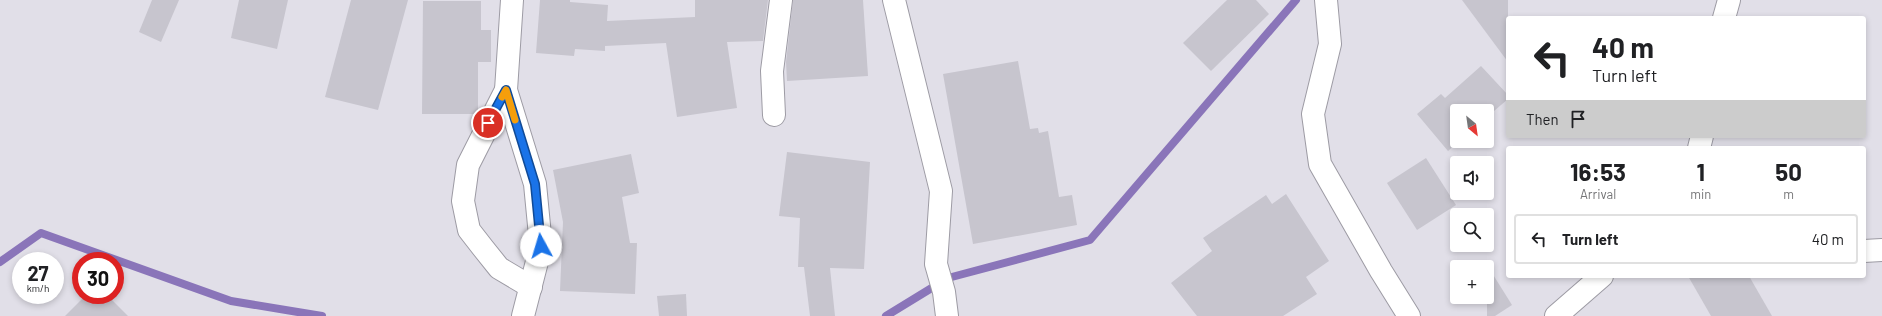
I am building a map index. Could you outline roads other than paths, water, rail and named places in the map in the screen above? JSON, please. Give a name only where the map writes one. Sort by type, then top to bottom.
[{"type":"street","points":[[512,0],[506,90],[535,184],[541,246],[523,316]]},
{"type":"street","points":[[774,115],[772,71],[781,0]]},
{"type":"street","points":[[894,0],[941,190],[936,264],[944,292],[947,316]]},
{"type":"street","points":[[1326,0],[1330,44],[1313,114],[1320,164],[1381,271],[1409,316]]},
{"type":"street","points":[[1725,16],[1729,0]]},
{"type":"street","points":[[506,90],[468,165],[463,201],[469,230],[483,248],[499,268],[531,288]]},
{"type":"street","points":[[1866,250],[1882,250]]},
{"type":"street","points":[[1556,316],[1600,278]]},
{"type":"waterway","points":[[886,316],[948,278],[1090,240],[1296,0]]},
{"type":"waterway","points":[[0,262],[41,233],[231,301],[322,316]]}]
